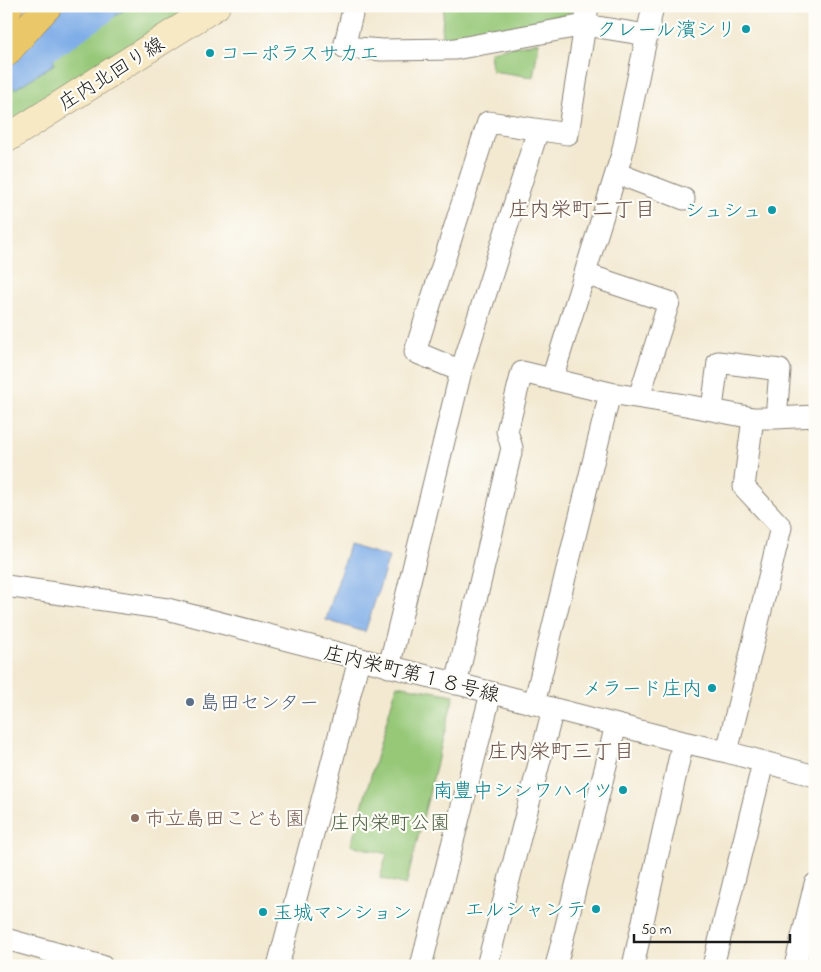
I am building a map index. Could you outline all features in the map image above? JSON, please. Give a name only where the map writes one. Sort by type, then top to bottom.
[{"type":"main road","points":[[6,12],[9,6]]},
{"type":"main road","points":[[6,53],[40,14]]},
{"type":"street","name":"庄内北回り線","points":[[6,139],[216,6]]},
{"type":"street","points":[[354,6],[344,47],[382,50],[455,49],[586,16],[647,35]]},
{"type":"street","points":[[552,379],[622,154],[653,6]]},
{"type":"street","points":[[461,371],[415,352],[488,122],[568,134],[586,16]]},
{"type":"street","points":[[389,667],[461,371],[538,130]]},
{"type":"street","points":[[616,173],[684,199]]},
{"type":"street","points":[[585,274],[669,302],[639,397]]},
{"type":"street","points":[[712,410],[718,362],[780,370],[776,418]]},
{"type":"street","points":[[456,684],[512,448],[507,431],[522,372],[610,393],[753,418],[815,416]]},
{"type":"street","points":[[487,966],[610,393]]},
{"type":"street","points":[[727,752],[781,528],[744,487],[753,418]]},
{"type":"street","name":"庄内栄町第１８号線","points":[[6,586],[167,609],[815,776]]},
{"type":"street","points":[[278,966],[359,660]]},
{"type":"street","points":[[421,966],[491,693]]},
{"type":"street","points":[[556,966],[616,725]]},
{"type":"street","points":[[633,966],[683,742]]},
{"type":"street","points":[[713,966],[763,763]]},
{"type":"street","points":[[795,966],[815,884]]},
{"type":"street","points":[[6,939],[102,966]]},
{"type":"green space","points":[[130,6],[201,6],[6,133],[6,90],[12,83],[15,88],[54,64],[53,59],[56,55]]},
{"type":"green space","points":[[444,6],[576,6],[573,11],[562,16],[441,41]]},
{"type":"green space","points":[[539,42],[533,77],[492,71],[490,51]]},
{"type":"green space","name":"庄内栄町公園","points":[[397,685],[454,695],[406,885],[380,878],[387,854],[351,845]]},
{"type":"water","points":[[77,6],[130,6],[56,55],[53,59],[54,64],[15,89],[12,83],[26,62],[50,33]]},
{"type":"water","points":[[349,545],[389,557],[365,632],[326,620]]},
{"type":"waterway","points":[[6,69],[99,6]]},
{"type":"place","name":"クレール濱シリ","points":[[746,29]]},
{"type":"place","name":"コーポラスサカエ","points":[[210,53]]},
{"type":"place","name":"シュシュ","points":[[772,210]]},
{"type":"place","name":"メラード庄内","points":[[712,688]]},
{"type":"place","name":"島田センター","points":[[190,702]]},
{"type":"place","name":"南豊中シンワハイツ","points":[[623,790]]},
{"type":"place","name":"市立島田こども園","points":[[135,818]]},
{"type":"place","name":"エルシャンテ","points":[[596,909]]},
{"type":"place","name":"玉城マンション","points":[[263,912]]},
{"type":"district","name":"庄内栄町二丁目","points":[[582,209]]},
{"type":"district","name":"庄内栄町三丁目","points":[[561,751]]}]
